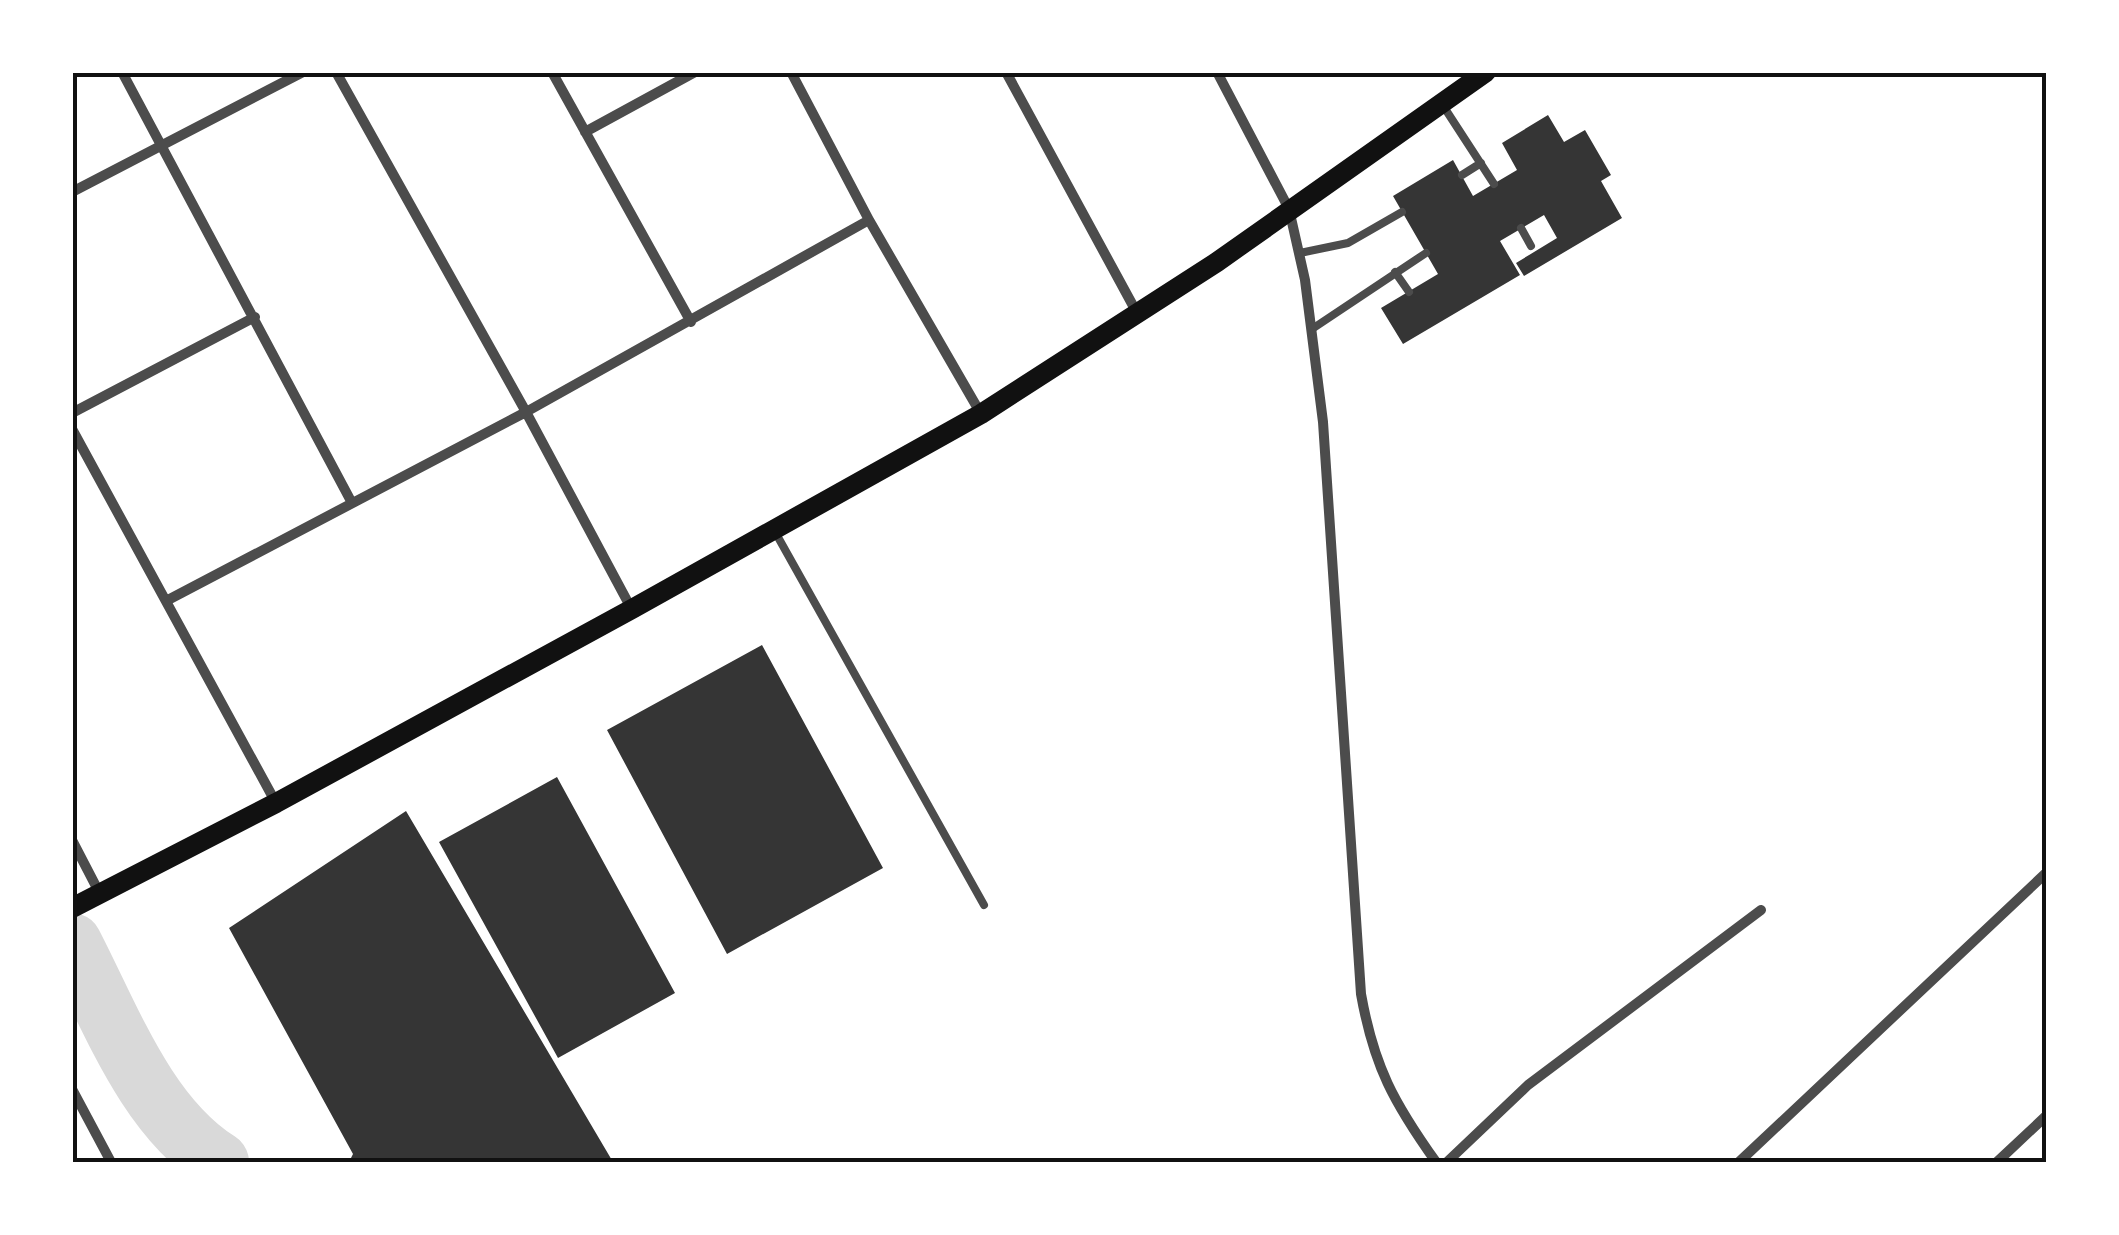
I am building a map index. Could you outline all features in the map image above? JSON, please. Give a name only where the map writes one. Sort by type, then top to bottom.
[{"type":"main road","points":[[87,901],[276,803],[982,414],[1138,315],[1486,72]]},
{"type":"street","points":[[122,72],[352,503]]},
{"type":"street","points":[[72,192],[302,72]]},
{"type":"street","points":[[336,72],[632,609]]},
{"type":"street","points":[[552,72],[691,322]]},
{"type":"street","points":[[585,132],[695,72]]},
{"type":"street","points":[[790,72],[982,414]]},
{"type":"street","points":[[1006,72],[1138,315]]},
{"type":"street","points":[[1217,72],[1290,209],[1300,254],[1323,422],[1361,994],[1380,1071],[1398,1107],[1436,1162]]},
{"type":"street","points":[[166,602],[526,412],[870,220]]},
{"type":"street","points":[[72,413],[255,317]]},
{"type":"street","points":[[72,430],[276,803]]},
{"type":"street","points":[[72,840],[87,901]]},
{"type":"street","points":[[1739,1162],[2046,873]]},
{"type":"street","points":[[1447,1162],[1528,1085],[1761,910]]},
{"type":"street","points":[[72,1088],[111,1162]]},
{"type":"street","points":[[1997,1162],[2046,1116]]},
{"type":"lane","points":[[1440,102],[1494,184]]},
{"type":"lane","points":[[1462,175],[1481,163]]},
{"type":"lane","points":[[1300,254],[1348,243],[1402,212]]},
{"type":"lane","points":[[1521,228],[1531,246]]},
{"type":"lane","points":[[1312,329],[1426,253]]},
{"type":"lane","points":[[1395,272],[1408,292]]},
{"type":"lane","points":[[774,530],[984,905]]},
{"type":"building","points":[[1548,115],[1564,142],[1585,130],[1611,175],[1601,181],[1622,218],[1524,276],[1516,263],[1557,238],[1544,215],[1500,241],[1520,275],[1403,344],[1381,308],[1438,274],[1393,196],[1453,160],[1473,196],[1517,170],[1502,143]]},
{"type":"building","points":[[762,645],[883,868],[727,954],[607,730]]},
{"type":"building","points":[[557,777],[675,993],[558,1058],[439,842]]},
{"type":"building","points":[[406,811],[613,1162],[349,1162],[353,1154],[229,928]]},
{"type":"waterway","points":[[72,943],[116,1033],[151,1092],[193,1142],[219,1162]]}]
